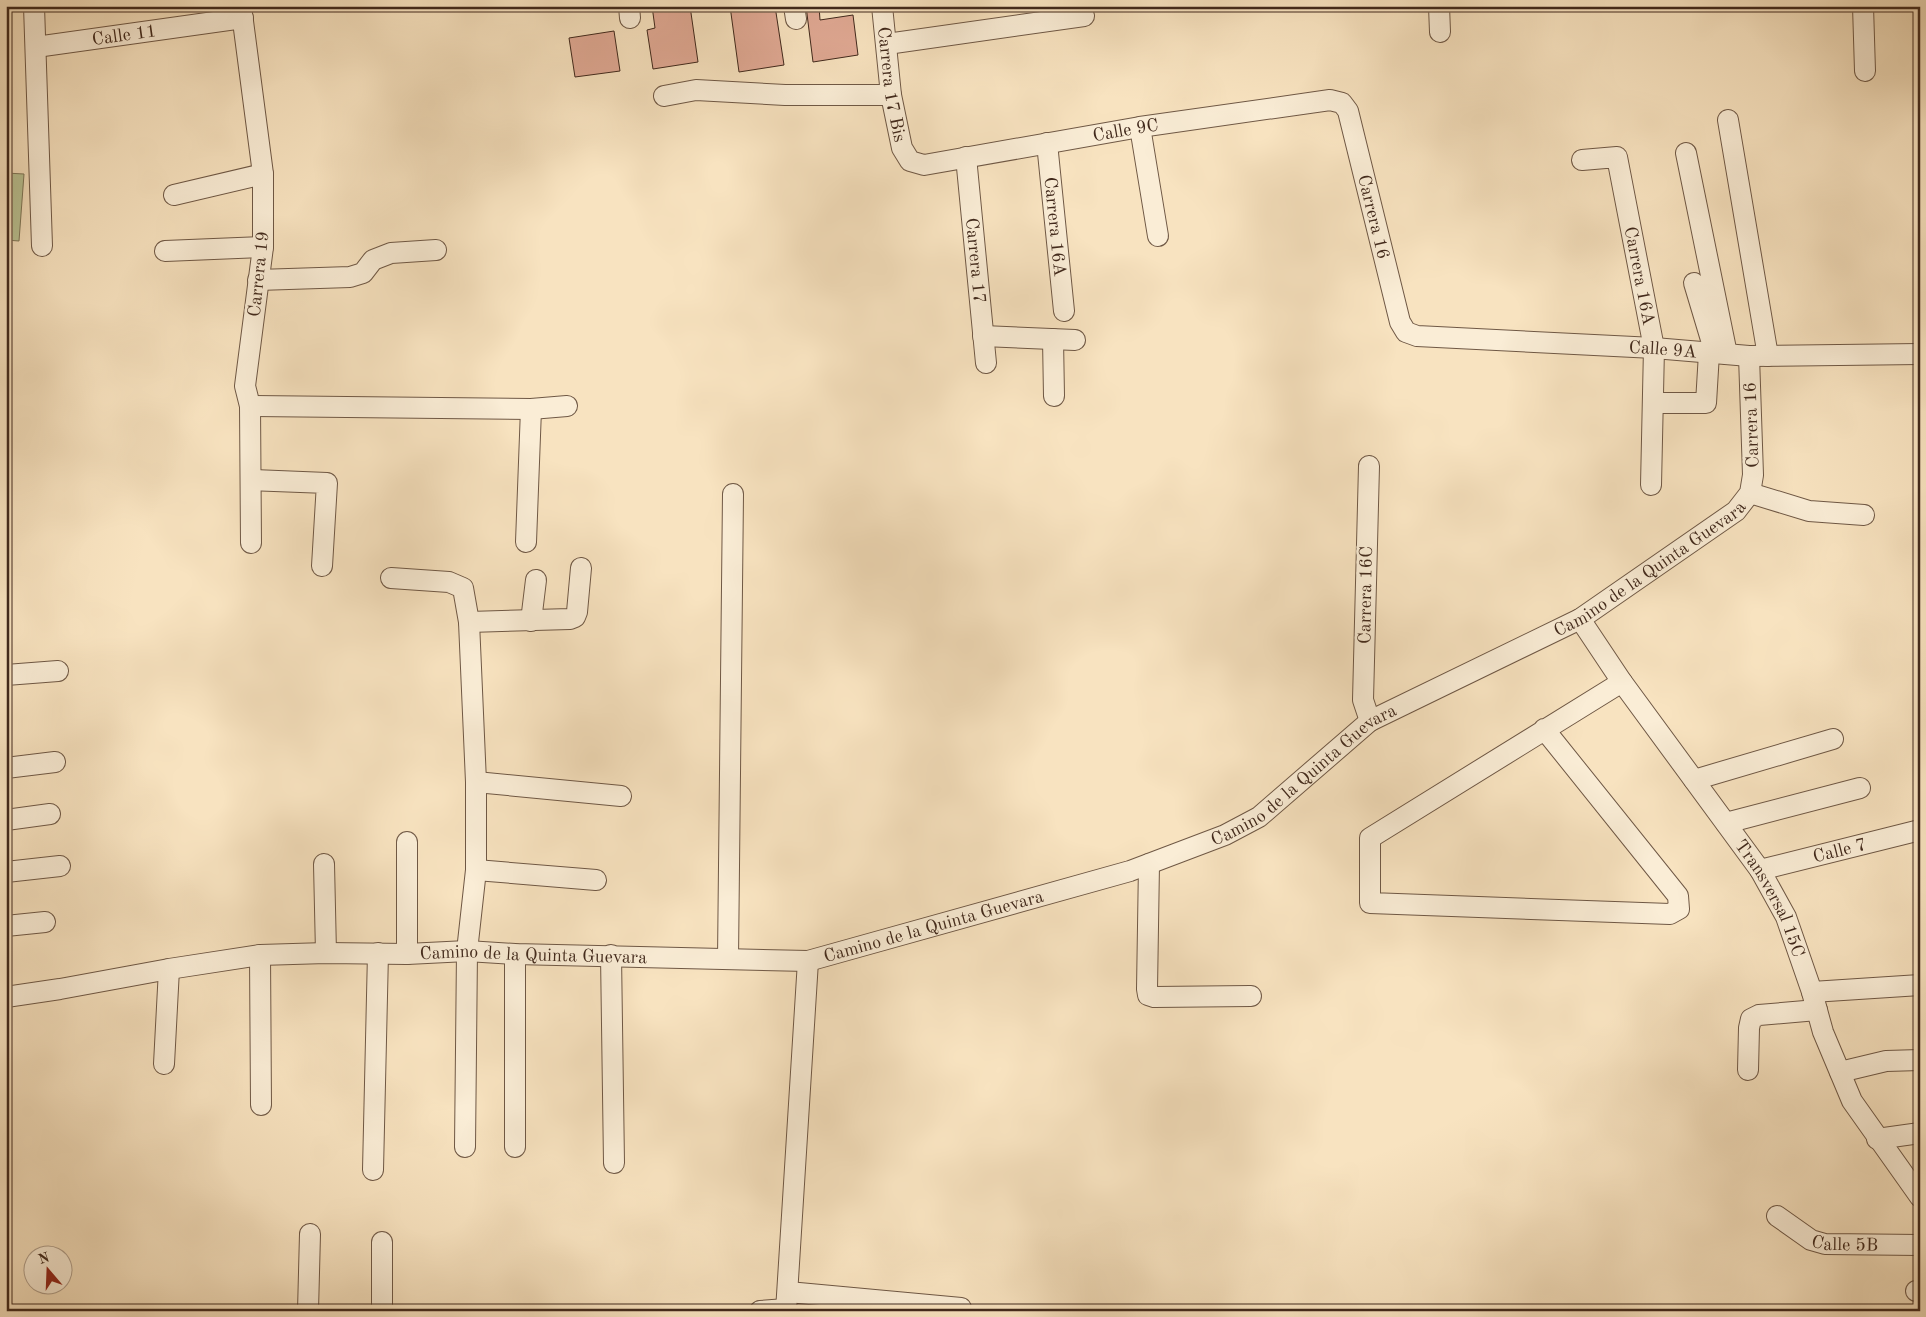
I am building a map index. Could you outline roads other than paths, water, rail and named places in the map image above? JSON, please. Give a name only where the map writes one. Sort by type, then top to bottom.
[{"type":"street","points":[[34,6],[42,246]]},
{"type":"street","name":"Carrera 17 Bis","points":[[882,6],[891,95],[902,148],[910,161]]},
{"type":"street","points":[[1439,6],[1440,32]]},
{"type":"street","points":[[1863,6],[1865,71]]},
{"type":"street","name":"Calle 11","points":[[36,47],[242,12]]},
{"type":"street","name":"Carrera 19","points":[[242,12],[263,174],[262,247],[245,386],[250,406],[251,542]]},
{"type":"street","points":[[887,44],[1084,16]]},
{"type":"street","points":[[664,96],[696,90],[784,95],[891,95]]},
{"type":"street","name":"Calle 9C","points":[[910,161],[924,164],[1140,127],[1330,100],[1342,103]]},
{"type":"street","name":"Carrera 16","points":[[1342,103],[1348,111],[1400,322],[1406,332]]},
{"type":"street","name":"Carrera 16","points":[[1728,120],[1759,356],[1754,476],[1750,493]]},
{"type":"street","points":[[1140,127],[1158,236]]},
{"type":"street","name":"Carrera 16A","points":[[1047,143],[1064,311]]},
{"type":"street","points":[[1653,403],[1706,403],[1717,353],[1686,153]]},
{"type":"street","name":"Carrera 17","points":[[966,157],[986,363]]},
{"type":"street","name":"Carrera 16A","points":[[1582,160],[1617,157],[1654,348],[1651,485]]},
{"type":"street","points":[[174,195],[263,174]]},
{"type":"street","points":[[165,251],[262,247]]},
{"type":"street","points":[[258,280],[350,277],[363,273],[372,260],[391,253],[436,250]]},
{"type":"street","points":[[1694,283],[1717,353]]},
{"type":"street","name":"Calle 9A","points":[[1406,332],[1417,336],[1654,348],[1759,356],[1920,354]]},
{"type":"street","points":[[983,336],[1075,340]]},
{"type":"street","points":[[1053,339],[1054,396]]},
{"type":"street","points":[[250,406],[531,408],[567,406]]},
{"type":"street","points":[[526,542],[531,408]]},
{"type":"street","name":"Carrera 16C","points":[[1369,466],[1363,700],[1370,722]]},
{"type":"street","points":[[251,480],[327,483],[322,566]]},
{"type":"street","points":[[1750,493],[1809,511],[1864,515]]},
{"type":"street","name":"Camino de la Quinta Guevara","points":[[6,997],[60,990],[169,969],[260,955],[326,953],[407,954],[467,951],[515,954],[808,961],[1130,871],[1225,835],[1259,817],[1370,722],[1580,619],[1736,511],[1750,493]]},
{"type":"street","points":[[728,959],[733,494]]},
{"type":"street","points":[[469,622],[531,621],[570,619],[575,617],[581,568]]},
{"type":"street","points":[[391,578],[448,582],[462,588],[469,622],[476,782],[476,870],[467,951],[465,1147]]},
{"type":"street","points":[[531,621],[536,580]]},
{"type":"street","name":"Transversal 15C","points":[[1580,619],[1616,686],[1694,780],[1760,870],[1786,917],[1823,1032],[1852,1100],[1877,1139],[1920,1198]]},
{"type":"street","points":[[6,675],[58,671]]},
{"type":"street","points":[[1544,729],[1678,896],[1679,909],[1670,914],[1370,903],[1370,838],[1544,729],[1616,686]]},
{"type":"street","points":[[1694,780],[1833,739]]},
{"type":"street","points":[[6,768],[55,762]]},
{"type":"street","points":[[476,782],[621,796]]},
{"type":"street","points":[[1726,823],[1860,788]]},
{"type":"street","points":[[6,820],[50,814]]},
{"type":"street","name":"Calle 7","points":[[1760,870],[1920,830]]},
{"type":"street","points":[[407,842],[407,954]]},
{"type":"street","points":[[324,864],[326,953]]},
{"type":"street","points":[[1149,864],[1148,995],[1154,997],[1250,996]]},
{"type":"street","points":[[6,872],[60,866]]},
{"type":"street","points":[[476,870],[596,880]]},
{"type":"street","points":[[6,926],[45,922]]},
{"type":"street","points":[[373,1170],[378,953]]},
{"type":"street","points":[[515,954],[515,1147]]},
{"type":"street","points":[[260,955],[261,1104]]},
{"type":"street","points":[[610,955],[614,1163]]},
{"type":"street","points":[[787,1304],[808,961]]},
{"type":"street","points":[[164,1064],[169,969]]},
{"type":"street","points":[[1748,1070],[1751,1019],[1814,1001],[1920,985]]},
{"type":"street","points":[[1840,1072],[1886,1061],[1920,1060]]},
{"type":"street","points":[[1877,1139],[1920,1133]]},
{"type":"street","name":"Calle 5B","points":[[1777,1216],[1811,1240],[1825,1244],[1920,1245]]},
{"type":"street","points":[[308,1311],[310,1234]]},
{"type":"street","points":[[382,1242],[382,1311]]},
{"type":"street","points":[[760,1311],[787,1304],[961,1308]]}]
